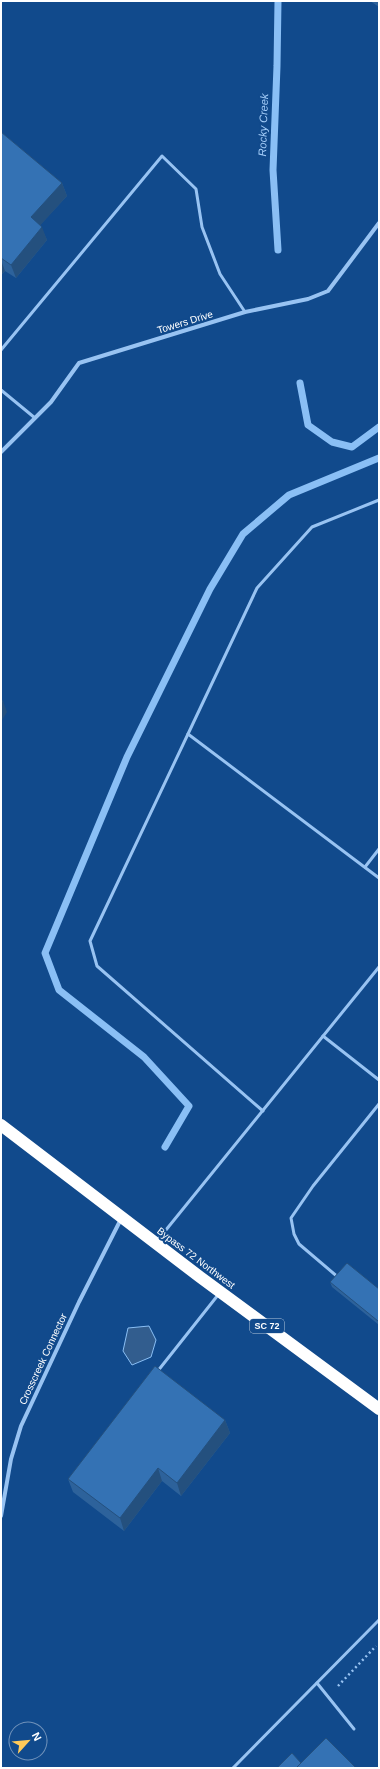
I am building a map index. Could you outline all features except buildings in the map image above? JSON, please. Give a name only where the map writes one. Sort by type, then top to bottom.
[{"type":"highway","name":"Bypass 72 Northwest","points":[[2,1128],[220,1292],[379,1409]]},
{"type":"street","name":"Towers Drive","points":[[1,452],[50,402],[79,363],[245,312],[308,299],[328,291],[379,223]]},
{"type":"street","name":"Crosscreek Connector","points":[[1,1516],[10,1459],[21,1426],[79,1302],[122,1217]]},
{"type":"lane","points":[[1,350],[162,156],[196,189],[202,227],[220,274],[245,312]]},
{"type":"lane","points":[[1,390],[35,418]]},
{"type":"lane","points":[[263,1110],[97,966],[90,941],[257,588],[312,528],[379,500]]},
{"type":"lane","points":[[188,734],[379,878]]},
{"type":"lane","points":[[365,867],[379,849]]},
{"type":"lane","points":[[156,1243],[379,966]]},
{"type":"lane","points":[[323,1036],[379,1080]]},
{"type":"lane","points":[[342,1279],[299,1244],[294,1234],[291,1218],[303,1199],[379,1104]]},
{"type":"lane","points":[[153,1378],[220,1292]]},
{"type":"lane","points":[[233,1768],[379,1620]]},
{"type":"lane","points":[[317,1683],[354,1729]]},
{"type":"path","points":[[328,1696],[379,1643]]},
{"type":"water","points":[[149,1326],[156,1340],[151,1357],[132,1365],[123,1351],[128,1328]]},
{"type":"waterway","name":"Rocky Creek","points":[[278,1],[273,170],[278,250]]},
{"type":"waterway","name":"Rocky Creek","points":[[300,383],[308,425],[332,442],[352,447],[379,427]]},
{"type":"waterway","points":[[165,1147],[189,1106],[144,1057],[59,990],[45,953],[127,757],[210,589],[243,534],[289,495],[379,458]]}]
